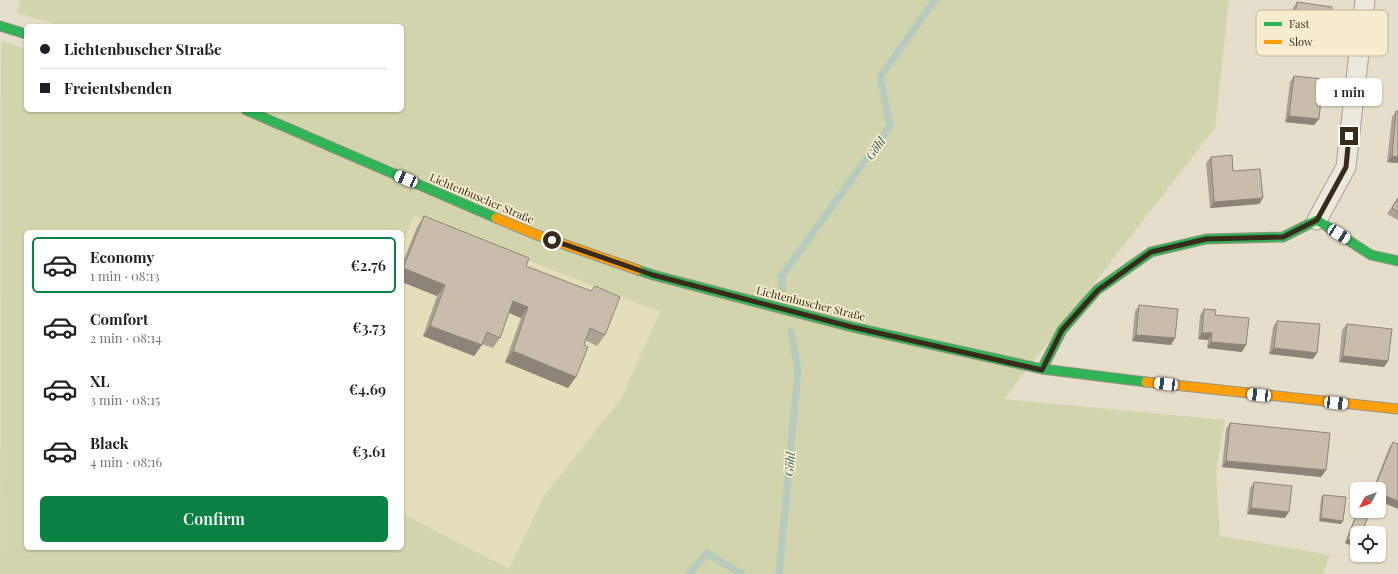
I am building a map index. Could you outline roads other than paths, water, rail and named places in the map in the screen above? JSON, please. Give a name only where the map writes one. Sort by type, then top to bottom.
[{"type":"street","points":[[1364,10],[1365,0]]},
{"type":"street","points":[[0,26],[24,33]]},
{"type":"street","points":[[1042,370],[1062,330],[1098,290],[1151,252],[1206,239],[1283,237],[1317,220],[1346,167],[1359,56]]},
{"type":"street","name":"Lichtenbuscher Straße","points":[[251,112],[537,235],[653,275],[852,327],[1042,370],[1213,390],[1398,409]]},
{"type":"street","points":[[1317,220],[1371,255],[1398,261]]},
{"type":"waterway","name":"Göhl","points":[[783,289],[781,277],[890,126],[880,77],[935,0]]},
{"type":"waterway","name":"Göhl","points":[[779,574],[798,369],[791,331]]},
{"type":"waterway","name":"Göhl","points":[[689,574],[707,553],[742,574]]}]
